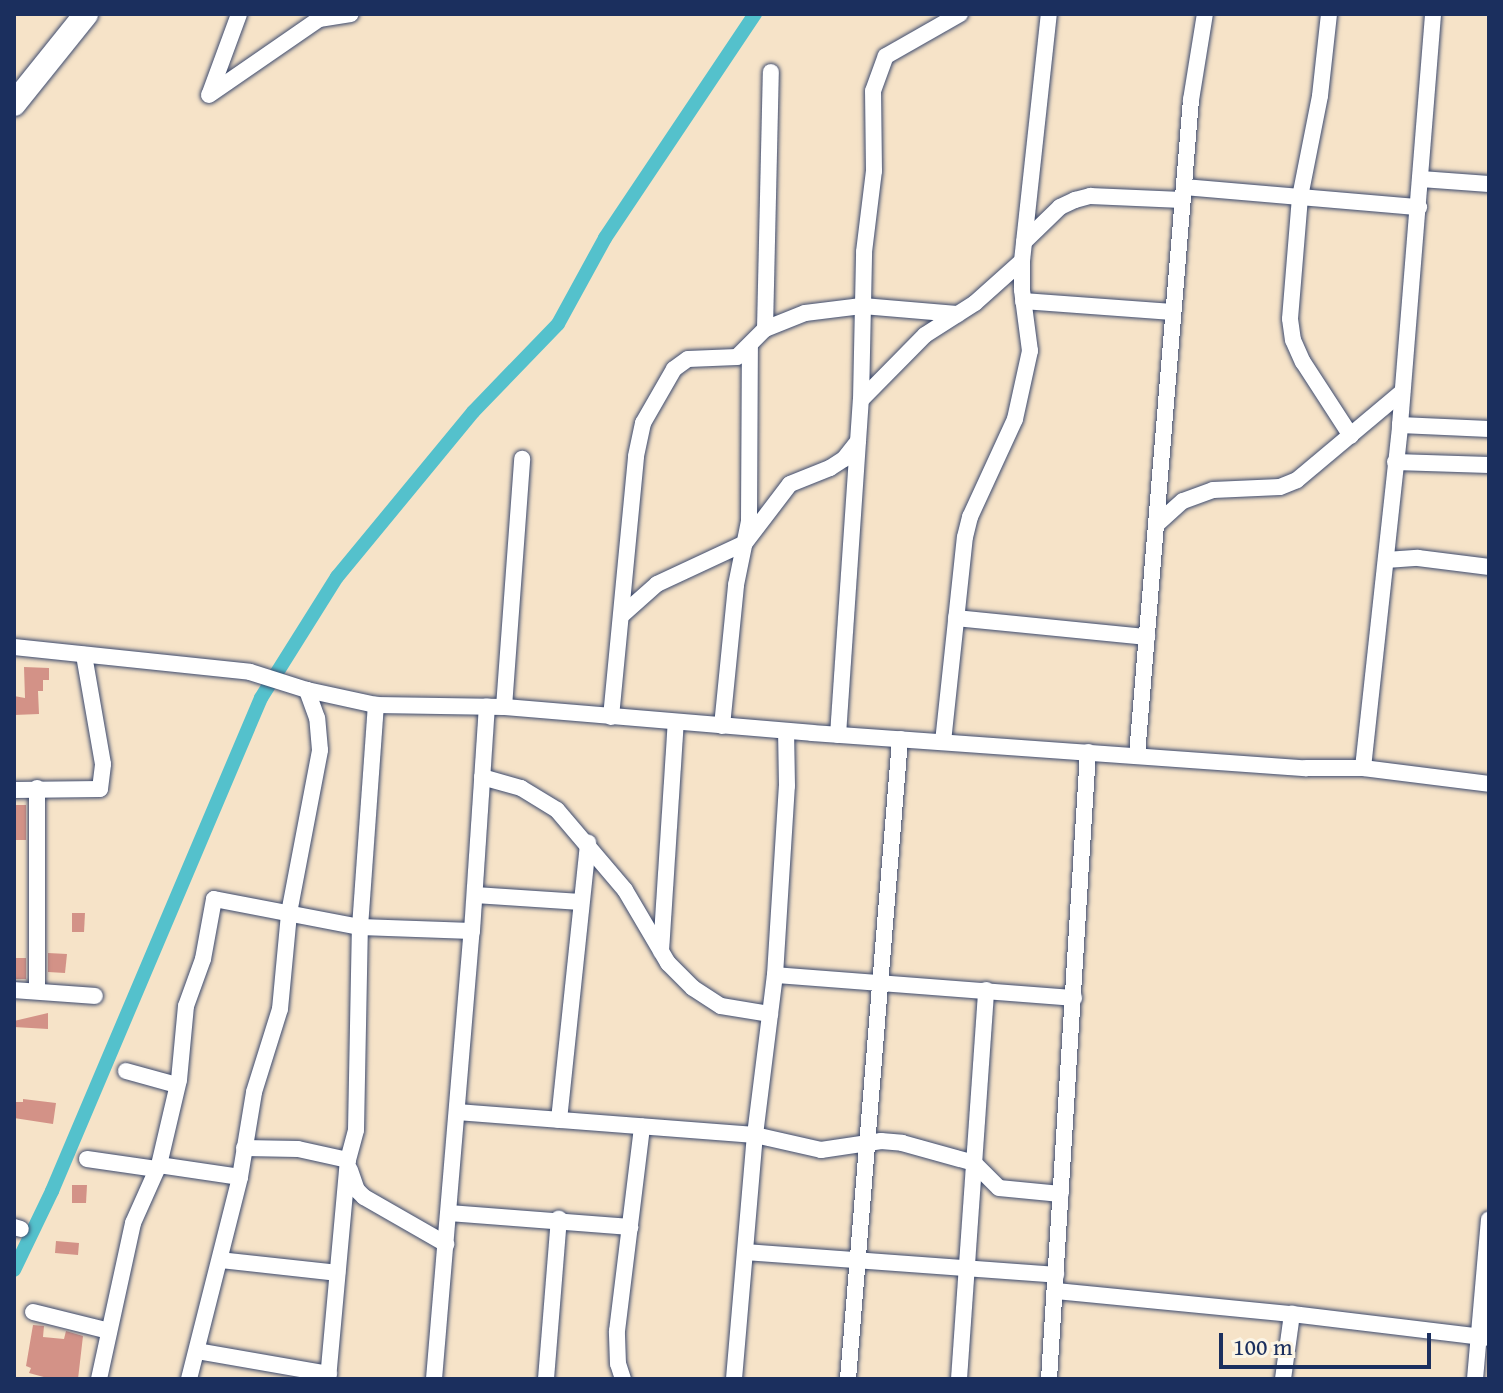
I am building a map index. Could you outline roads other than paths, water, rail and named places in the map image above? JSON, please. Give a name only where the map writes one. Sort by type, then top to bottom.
[{"type":"highway","points":[[14,104],[86,14]]},
{"type":"street","points":[[239,14],[209,95],[319,19],[351,14]]},
{"type":"street","points":[[838,735],[859,440],[864,252],[874,171],[873,91],[876,75],[886,56],[960,14]]},
{"type":"street","points":[[943,742],[970,517],[993,473],[1023,393],[1030,351],[1023,301],[1022,261],[1049,14]]},
{"type":"street","points":[[1137,755],[1191,100],[1205,14]]},
{"type":"street","points":[[1329,14],[1320,96],[1300,197],[1290,319],[1293,340],[1303,362],[1351,436]]},
{"type":"street","points":[[1363,768],[1400,425],[1433,14]]},
{"type":"street","points":[[765,329],[771,72]]},
{"type":"street","points":[[1421,179],[1489,184]]},
{"type":"street","points":[[1024,242],[1060,207],[1090,196],[1183,193],[1300,197],[1419,207]]},
{"type":"street","points":[[861,400],[925,335],[958,314],[1022,261]]},
{"type":"street","points":[[1023,301],[1173,312]]},
{"type":"street","points":[[611,717],[631,485],[643,423],[674,369],[688,359],[737,357],[765,329],[805,313],[862,306],[958,314]]},
{"type":"street","points":[[722,726],[736,585],[751,494],[750,347]]},
{"type":"street","points":[[1156,525],[1183,501],[1213,490],[1280,487],[1297,480],[1402,392]]},
{"type":"street","points":[[1400,425],[1489,429]]},
{"type":"street","points":[[621,616],[638,597],[657,584],[745,543],[790,484],[844,459],[859,440]]},
{"type":"street","points":[[504,707],[522,459]]},
{"type":"street","points":[[1395,462],[1489,465]]},
{"type":"street","points":[[1386,560],[1418,558],[1489,566]]},
{"type":"street","points":[[956,618],[1147,637]]},
{"type":"street","points":[[14,647],[250,672],[307,690],[376,705],[504,707],[838,735],[1306,768],[1363,768],[1489,784]]},
{"type":"street","points":[[14,790],[100,789],[103,764],[84,655]]},
{"type":"street","points":[[189,1379],[240,1177],[254,1092],[280,1009],[289,913],[320,750],[317,718],[307,690]]},
{"type":"street","points":[[197,1351],[328,1376],[348,1160],[356,1130],[360,927],[376,705]]},
{"type":"street","points":[[434,1379],[475,895],[487,707]]},
{"type":"street","points":[[661,951],[676,722]]},
{"type":"street","points":[[734,1379],[755,1135],[775,975],[787,786],[786,731]]},
{"type":"street","points":[[848,1379],[900,739]]},
{"type":"street","points":[[1049,1379],[1088,752]]},
{"type":"street","points":[[482,777],[521,788],[557,810],[625,890],[661,951],[693,988],[721,1006],[770,1014]]},
{"type":"street","points":[[37,788],[37,991]]},
{"type":"street","points":[[559,1120],[588,843]]},
{"type":"street","points":[[475,895],[581,902]]},
{"type":"street","points":[[99,1379],[133,1223],[158,1167],[177,1085],[186,1006],[203,959],[214,899],[360,927],[472,931]]},
{"type":"street","points":[[775,975],[1074,998]]},
{"type":"street","points":[[14,990],[95,996]]},
{"type":"street","points":[[959,1379],[986,990]]},
{"type":"street","points":[[126,1071],[177,1085]]},
{"type":"street","points":[[457,1112],[755,1135],[821,1150],[881,1141],[923,1146],[974,1163],[999,1188],[1061,1194]]},
{"type":"street","points":[[623,1379],[618,1364],[617,1331],[642,1127]]},
{"type":"street","points":[[244,1148],[298,1149],[348,1160]]},
{"type":"street","points":[[87,1159],[240,1177]]},
{"type":"street","points":[[348,1160],[353,1182],[364,1197],[446,1244]]},
{"type":"street","points":[[449,1213],[559,1219],[630,1227]]},
{"type":"street","points":[[546,1379],[559,1219]]},
{"type":"street","points":[[1475,1379],[1483,1338],[1489,1220]]},
{"type":"street","points":[[746,1252],[968,1268],[1056,1283],[1483,1338]]},
{"type":"street","points":[[220,1260],[337,1273]]},
{"type":"street","points":[[33,1312],[109,1331]]},
{"type":"street","points":[[1283,1379],[1292,1314]]},
{"type":"waterway","points":[[14,1270],[52,1191],[261,698],[337,577],[473,412],[558,324],[605,238],[755,14]]}]
